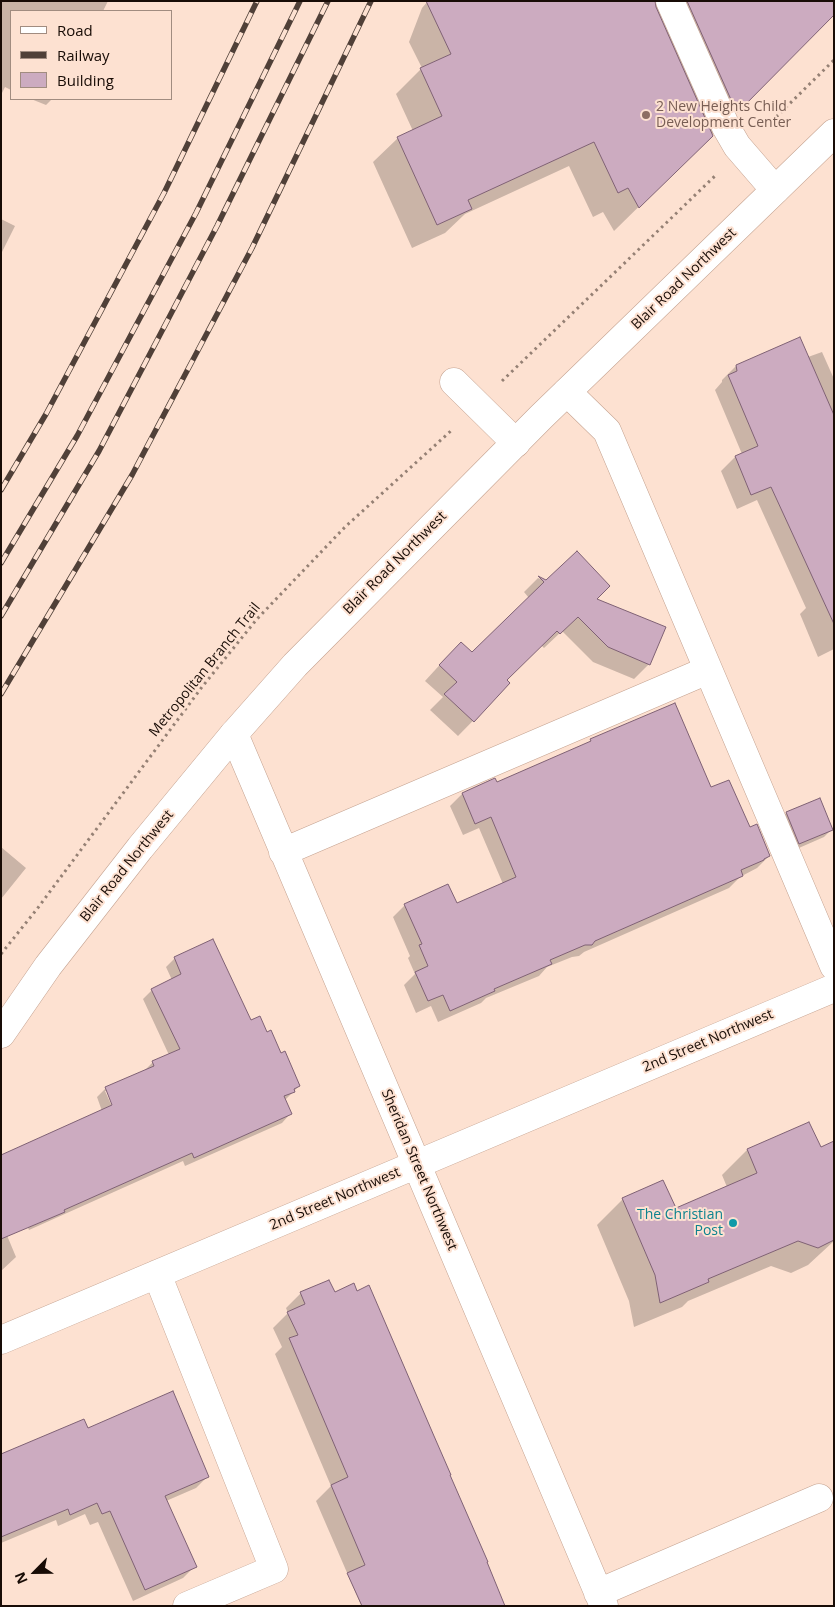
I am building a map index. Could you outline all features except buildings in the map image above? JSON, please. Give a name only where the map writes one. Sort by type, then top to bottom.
[{"type":"street","points":[[670,1],[726,127],[741,150],[775,190]]},
{"type":"street","name":"Blair Road Northwest","points":[[1,1034],[48,966],[140,848],[234,734],[295,665],[567,392],[834,133]]},
{"type":"street","points":[[454,382],[516,443]]},
{"type":"street","points":[[567,392],[607,431],[834,966]]},
{"type":"street","points":[[283,852],[708,670]]},
{"type":"street","name":"Sheridan Street Northwest","points":[[234,734],[601,1599]]},
{"type":"street","name":"2nd Street Northwest","points":[[1,1340],[834,988]]},
{"type":"street","points":[[157,1274],[274,1569],[187,1606]]},
{"type":"street","points":[[601,1599],[819,1498]]},
{"type":"path","name":"Metropolitan Branch Trail","points":[[1,954],[37,910],[202,687],[258,619],[345,527],[477,405],[834,60]]},
{"type":"railway","points":[[1,490],[46,414],[164,193],[257,1]]},
{"type":"railway","points":[[1,563],[77,436],[196,213],[300,1]]},
{"type":"railway","points":[[1,616],[99,451],[217,226],[328,1]]},
{"type":"railway","points":[[1,694],[132,475],[252,248],[371,1]]},
{"type":"place","name":"2 New Heights Child Development Center","points":[[646,115]]},
{"type":"place","name":"The Christian Post","points":[[733,1223]]}]
